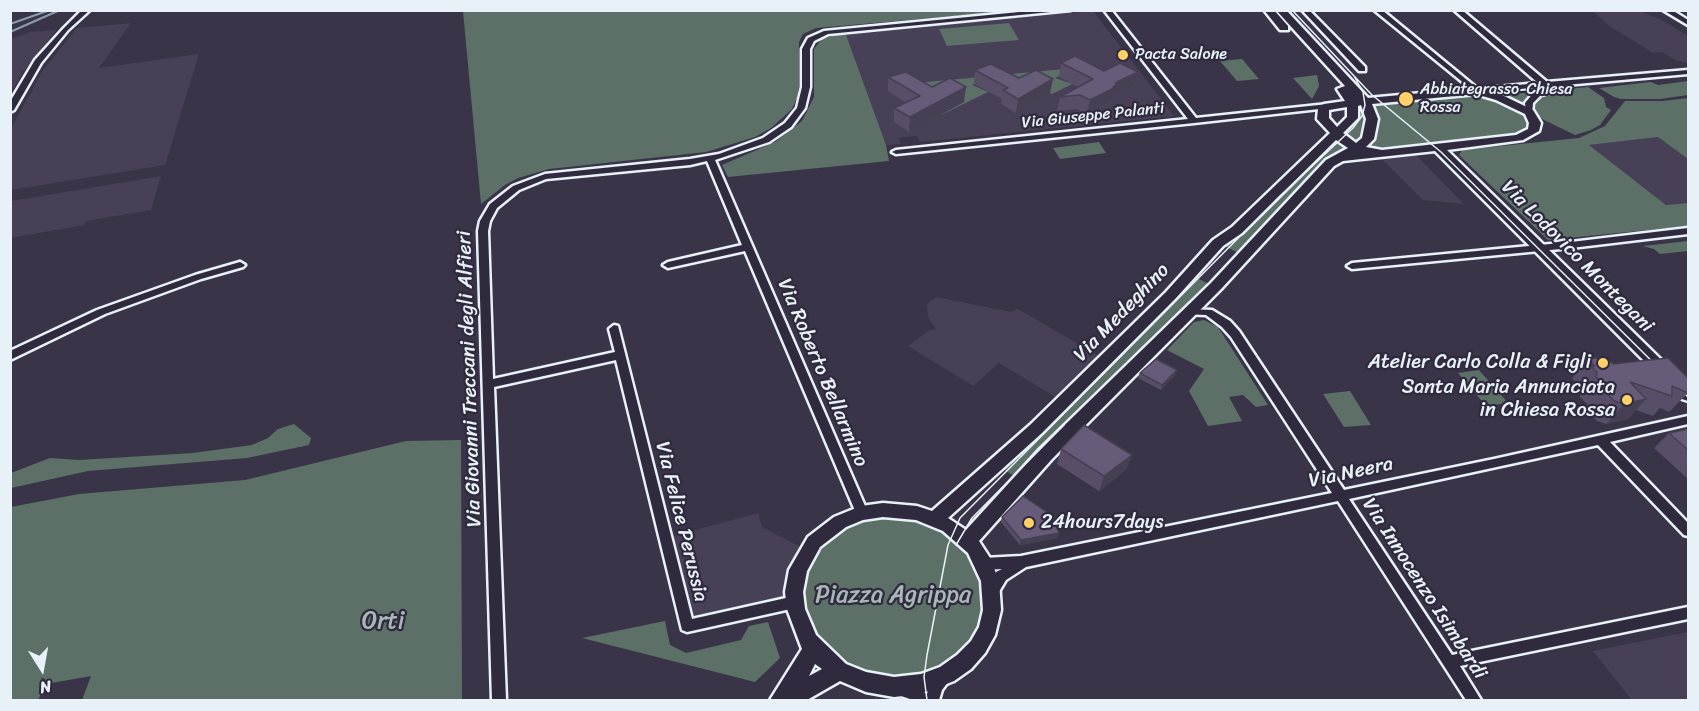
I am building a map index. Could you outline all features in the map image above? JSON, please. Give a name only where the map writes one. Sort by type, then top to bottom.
[{"type":"main road","points":[[1268,10],[1359,102]]},
{"type":"main road","points":[[968,541],[1046,454],[1216,286],[1330,163],[1368,139],[1372,119],[1281,10]]},
{"type":"main road","points":[[1337,159],[1520,138],[1530,135],[1535,126],[1529,112],[1500,98],[1476,91],[1328,106],[1322,112],[1323,119],[1335,133],[1357,148],[1378,153]]},
{"type":"main road","name":"Via Medeghino","points":[[936,519],[991,467],[1036,429],[1171,295],[1218,243],[1237,230],[1352,118],[1359,102]]},
{"type":"main road","name":"Via Lodovico Montegani","points":[[1437,147],[1689,395]]},
{"type":"main road","points":[[906,510],[936,519],[968,541],[984,564],[992,591],[990,620],[978,647],[964,662],[947,674],[921,684],[894,687],[866,682],[839,671],[813,647],[802,630],[795,602],[796,581],[808,551],[831,528],[862,513],[906,510]]},
{"type":"main road","points":[[780,700],[813,647]]},
{"type":"main road","points":[[790,700],[839,671]]},
{"type":"street","points":[[10,110],[38,62],[66,29],[87,10]]},
{"type":"street","name":"Via Giovanni Treccani degli Alfieri","points":[[499,700],[483,231],[487,216],[498,201],[520,186],[551,176],[710,159],[766,140],[793,120],[801,108],[805,95],[807,46],[821,34],[840,29],[1068,10]]},
{"type":"street","points":[[1107,10],[1194,121]]},
{"type":"street","points":[[1305,11],[1319,10]]},
{"type":"street","points":[[1377,10],[1476,91],[1548,87],[1689,72]]},
{"type":"street","points":[[1457,10],[1548,87]]},
{"type":"street","points":[[1666,10],[1689,23]]},
{"type":"street","points":[[1305,11],[1362,69]]},
{"type":"street","points":[[1529,112],[1529,103],[1538,93],[1548,87]]},
{"type":"street","name":"Via Giuseppe Palanti","points":[[896,152],[1328,106]]},
{"type":"street","points":[[1294,111],[1323,119]]},
{"type":"street","name":"Via Roberto Bellarmino","points":[[710,159],[862,513]]},
{"type":"street","points":[[1352,266],[1689,231]]},
{"type":"street","points":[[668,265],[748,248]]},
{"type":"street","points":[[10,356],[101,312],[198,277],[240,265]]},
{"type":"street","name":"Via Innocenzo Isimbardi","points":[[1188,312],[1208,312],[1226,324],[1235,334],[1474,700]]},
{"type":"street","name":"Via Felice Perussia","points":[[614,329],[687,626],[795,602]]},
{"type":"street","points":[[488,384],[620,355]]},
{"type":"street","name":"Via Neera","points":[[984,564],[1022,562],[1689,420]]},
{"type":"street","points":[[1601,440],[1689,531]]},
{"type":"street","name":"Via Neera","points":[[992,591],[1001,576],[1022,562]]},
{"type":"street","points":[[1449,662],[1689,613]]},
{"type":"street","points":[[932,700],[936,686],[947,674]]},
{"type":"street","points":[[894,687],[917,695],[924,700]]},
{"type":"shaded area","points":[[1093,11],[1174,116],[920,142],[917,136],[899,138],[901,144],[886,145],[845,32]]},
{"type":"shaded area","points":[[1593,11],[1639,11],[1662,20],[1688,36],[1688,63],[1675,60],[1662,52],[1653,53],[1608,25]]},
{"type":"shaded area","points":[[131,23],[99,68],[199,54],[165,165],[11,190],[11,129],[43,70],[77,28]]},
{"type":"shaded area","points":[[56,30],[22,73],[11,93],[11,39],[30,32]]},
{"type":"shaded area","points":[[1658,137],[1688,159],[1688,203],[1666,205],[1588,145]]},
{"type":"shaded area","points":[[1412,151],[1464,204],[1423,200],[1378,155]]},
{"type":"shaded area","points":[[161,176],[151,210],[86,221],[84,225],[11,238],[11,201]]},
{"type":"shaded area","points":[[936,297],[1011,312],[1018,309],[1106,360],[1064,402],[999,363],[973,386],[908,346],[928,331],[936,329],[928,317],[927,304]]},
{"type":"shaded area","points":[[758,513],[762,527],[808,551],[795,602],[687,626],[666,538]]},
{"type":"shaded area","points":[[1688,632],[1688,700],[1632,700],[1593,651]]},
{"type":"green space","points":[[463,10],[1013,11],[816,28],[803,34],[799,42],[799,87],[792,109],[771,128],[755,137],[706,152],[549,169],[518,178],[481,204]]},
{"type":"green space","points":[[1009,23],[1019,40],[947,46],[939,29]]},
{"type":"green space","points":[[845,32],[886,145],[889,161],[728,177],[722,165],[775,142],[802,121],[814,97],[814,49],[822,39]]},
{"type":"green space","points":[[1242,59],[1259,79],[1237,81],[1220,61]]},
{"type":"green space","points":[[1065,69],[1066,72],[1055,78],[1072,84],[1052,94],[1034,84],[989,76]]},
{"type":"green space","points":[[1317,75],[1319,86],[1312,99],[1293,78]]},
{"type":"green space","points":[[980,77],[982,80],[972,85],[988,92],[941,115],[905,84]]},
{"type":"green space","points":[[1688,81],[1688,95],[1660,99],[1621,99],[1599,88],[1651,82],[1658,85]]},
{"type":"green space","points":[[1588,87],[1604,98],[1606,107],[1611,110],[1600,125],[1591,130],[1575,135],[1537,115],[1534,108],[1541,95],[1549,91]]},
{"type":"green space","points":[[1539,90],[1526,98],[1525,106],[1491,93]]},
{"type":"green space","points":[[1468,94],[1489,97],[1520,110],[1529,120],[1529,128],[1522,135],[1387,150],[1365,149],[1377,132],[1372,103]]},
{"type":"green space","points":[[1688,98],[1688,159],[1658,137],[1589,145],[1666,205],[1688,203],[1688,226],[1548,240],[1459,155],[1462,150],[1579,138],[1605,126],[1625,101],[1663,101]]},
{"type":"green space","points":[[1362,105],[1368,119],[1363,137],[1355,143],[1341,133],[1356,119],[1358,106]]},
{"type":"green space","points":[[1333,141],[1347,150],[1241,254],[1224,246]]},
{"type":"green space","points":[[1099,142],[1106,153],[1060,159],[1053,148]]},
{"type":"green space","points":[[1688,241],[1688,251],[1660,254],[1654,249],[1643,246]]},
{"type":"green space","points":[[1193,276],[1211,285],[1185,307],[1039,455],[1020,480],[1000,467]]},
{"type":"green space","points":[[1204,320],[1218,327],[1268,405],[1256,407],[1243,395],[1229,397],[1242,421],[1208,426],[1189,391],[1204,369],[1167,350],[1194,322]]},
{"type":"green space","points":[[1479,370],[1508,403],[1486,406],[1458,373]]},
{"type":"green space","points":[[1350,391],[1371,425],[1344,427],[1323,394]]},
{"type":"green space","points":[[294,424],[311,438],[309,445],[247,458],[88,471],[11,488],[11,473],[50,458],[79,460],[193,453],[252,445],[268,438],[278,429]]},
{"type":"green space","name":"Orti","points":[[461,440],[462,700],[82,700],[91,676],[46,684],[38,700],[11,700],[11,507],[79,494],[245,480],[406,441]]},
{"type":"green space","name":"Piazza Agrippa","points":[[899,515],[926,521],[950,534],[966,549],[978,568],[984,589],[984,611],[977,632],[963,651],[944,666],[920,675],[889,678],[859,671],[833,656],[814,635],[803,610],[802,584],[810,560],[825,539],[847,524],[872,516]]},
{"type":"green space","points":[[665,621],[670,645],[686,653],[741,640],[749,626],[768,622],[780,658],[755,682],[582,638]]},
{"type":"building","points":[[1075,56],[1104,71],[1120,63],[1138,72],[1115,83],[1118,84],[1114,88],[1090,100],[1080,95],[1060,97],[1093,79],[1061,63]]},
{"type":"building","points":[[991,64],[1019,78],[1036,70],[1053,79],[1018,99],[1003,90],[1008,88],[975,70]]},
{"type":"building","points":[[906,72],[932,87],[950,78],[966,87],[910,117],[894,108],[920,96],[888,77]]},
{"type":"building","points":[[1605,357],[1613,364],[1668,358],[1689,379],[1688,393],[1672,386],[1672,396],[1630,382],[1646,399],[1624,404],[1614,401],[1606,392],[1604,384],[1596,377],[1597,372],[1591,366],[1595,366],[1588,359]]},
{"type":"building","points":[[1156,359],[1177,370],[1162,385],[1140,373]]},
{"type":"building","points":[[1084,425],[1132,455],[1104,476],[1061,449]]},
{"type":"building","points":[[1689,429],[1689,451],[1669,433]]},
{"type":"building","name":"24hours7days","points":[[1023,496],[1059,520],[1055,523],[1059,533],[1021,540],[1002,517]]},
{"type":"waterway","points":[[10,24],[50,10]]},
{"type":"waterway","points":[[10,32],[60,10]]},
{"type":"tram line","points":[[1292,10],[1371,94],[1441,152],[1688,397]]},
{"type":"tram line","points":[[927,700],[924,677],[927,655],[948,545],[960,518],[1281,195],[1353,128],[1362,116],[1365,105],[1363,92],[1354,76]]},
{"type":"tram line","points":[[956,545],[972,518],[1064,425]]},
{"type":"place","name":"Pacta Salone","points":[[1123,55]]},
{"type":"place","name":"Abbiategrasso-Chiesa Rossa","points":[[1406,99]]},
{"type":"place","name":"Atelier Carlo Colla & Figli","points":[[1603,363]]},
{"type":"place","name":"Santa Maria Annunciata in Chiesa Rossa","points":[[1627,400]]},
{"type":"place","name":"24hours7days","points":[[1029,523]]}]
